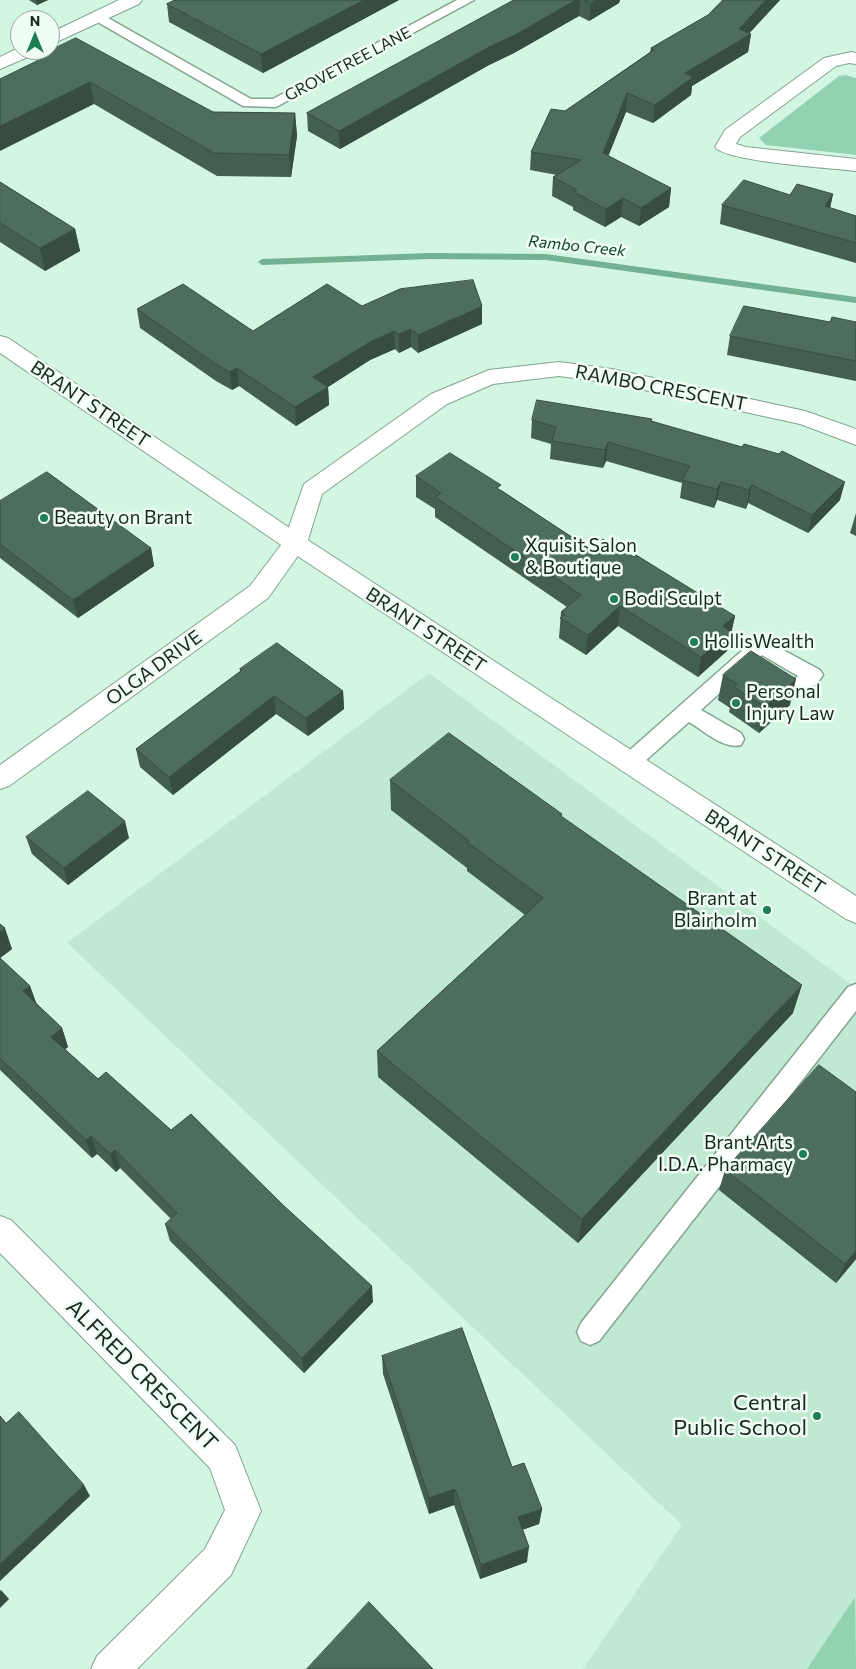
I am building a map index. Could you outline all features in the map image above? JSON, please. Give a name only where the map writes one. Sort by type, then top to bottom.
[{"type":"street","points":[[60,35],[133,0]]},
{"type":"street","points":[[856,59],[852,57],[830,62],[732,134],[725,147],[744,153],[856,166]]},
{"type":"street","name":"BRANT STREET","points":[[0,343],[295,543],[856,911]]},
{"type":"street","name":"RAMBO CRESCENT","points":[[295,543],[312,490],[439,399],[489,377],[559,368],[612,376],[804,418],[856,437]]},
{"type":"street","name":"OLGA DRIVE","points":[[0,779],[259,592],[295,543]]},
{"type":"street","name":"ALFRED CRESCENT","points":[[0,1231],[223,1457],[243,1511],[218,1562],[110,1669]]},
{"type":"lane","name":"GROVETREE LANE","points":[[96,17],[248,103],[276,103],[467,0]]},
{"type":"lane","points":[[629,763],[741,663]]},
{"type":"lane","points":[[687,711],[734,739]]},
{"type":"lane","points":[[590,1332],[856,994]]},
{"type":"shaded area","points":[[846,75],[856,78],[856,155],[766,145],[759,138],[839,76]]},
{"type":"shaded area","points":[[429,673],[856,988],[856,1669],[583,1669],[682,1525],[67,943]]},
{"type":"shaded area","points":[[855,1597],[856,1669],[807,1669]]},
{"type":"building","points":[[175,0],[364,0],[261,54],[167,4]]},
{"type":"building","points":[[514,0],[576,0],[339,131],[307,113]]},
{"type":"building","points":[[584,0],[596,0],[591,3]]},
{"type":"building","points":[[723,0],[766,0],[739,29],[751,34],[685,73],[693,77],[655,105],[627,93],[603,153],[671,188],[641,208],[623,198],[606,209],[574,192],[577,190],[553,177],[581,160],[531,152],[551,109],[565,111],[654,50],[651,48],[708,15]]},
{"type":"building","points":[[76,38],[213,112],[295,113],[289,155],[214,153],[90,82],[0,126],[0,79],[39,60],[60,60],[60,46]]},
{"type":"building","points":[[744,180],[790,195],[797,184],[833,194],[825,206],[856,216],[856,243],[722,205]]},
{"type":"building","points":[[0,182],[75,229],[40,248],[0,223]]},
{"type":"building","points":[[473,280],[482,306],[418,335],[411,329],[399,334],[394,331],[370,342],[313,377],[328,387],[295,407],[237,368],[230,372],[214,363],[137,309],[183,284],[253,331],[327,284],[362,306],[400,289]]},
{"type":"building","points":[[744,306],[830,322],[832,317],[856,322],[856,361],[730,336]]},
{"type":"building","points":[[537,400],[652,419],[651,421],[742,447],[744,444],[779,454],[782,451],[845,482],[812,515],[752,485],[749,490],[721,482],[717,489],[682,480],[690,466],[608,442],[605,450],[552,441],[556,427],[532,420]]},
{"type":"building","points":[[450,453],[501,485],[497,488],[590,549],[603,539],[634,557],[636,555],[735,616],[723,626],[731,632],[701,657],[620,606],[588,635],[560,618],[565,614],[561,612],[581,595],[435,497],[441,493],[416,476]]},
{"type":"building","points":[[47,472],[151,548],[73,600],[0,544],[0,501]]},
{"type":"building","points":[[277,643],[343,691],[306,718],[274,696],[169,777],[136,749],[242,670],[240,669]]},
{"type":"building","points":[[751,651],[796,679],[765,707],[734,687],[737,684],[723,675]]},
{"type":"building","points":[[449,733],[562,814],[561,816],[802,985],[582,1219],[377,1051],[543,898],[467,842],[469,841],[390,780]]},
{"type":"building","points":[[88,791],[125,821],[64,868],[26,837]]},
{"type":"building","points":[[0,924],[5,928],[0,932]]},
{"type":"building","points":[[0,958],[30,986],[23,991],[62,1028],[51,1037],[98,1079],[106,1072],[171,1130],[191,1114],[283,1205],[372,1286],[302,1358],[165,1224],[177,1213],[115,1150],[110,1154],[91,1136],[86,1140],[0,1058]]},
{"type":"building","name":"Brant Arts I.D.A. Pharmacy","points":[[819,1065],[856,1092],[856,1251],[845,1264],[725,1170]]},
{"type":"building","points":[[462,1328],[512,1467],[524,1463],[542,1509],[518,1517],[529,1547],[481,1565],[455,1489],[429,1498],[382,1356]]},
{"type":"building","points":[[19,1412],[84,1485],[0,1564],[0,1416],[6,1423]]},
{"type":"building","points":[[369,1602],[433,1669],[307,1669]]},
{"type":"waterway","name":"Rambo Creek","points":[[262,262],[430,256],[546,257],[856,300]]},
{"type":"place","name":"Beauty on Brant","points":[[44,518]]},
{"type":"place","name":"Xquisit Salon & Boutique","points":[[515,557]]},
{"type":"place","name":"Bodi Sculpt","points":[[614,599]]},
{"type":"place","name":"HollisWealth","points":[[694,642]]},
{"type":"place","name":"Personal Injury Law","points":[[736,703]]},
{"type":"place","name":"Brant at Blairholm","points":[[767,910]]},
{"type":"place","name":"Brant Arts I.D.A. Pharmacy","points":[[803,1154]]},
{"type":"place","name":"Central Public School","points":[[817,1416]]}]
